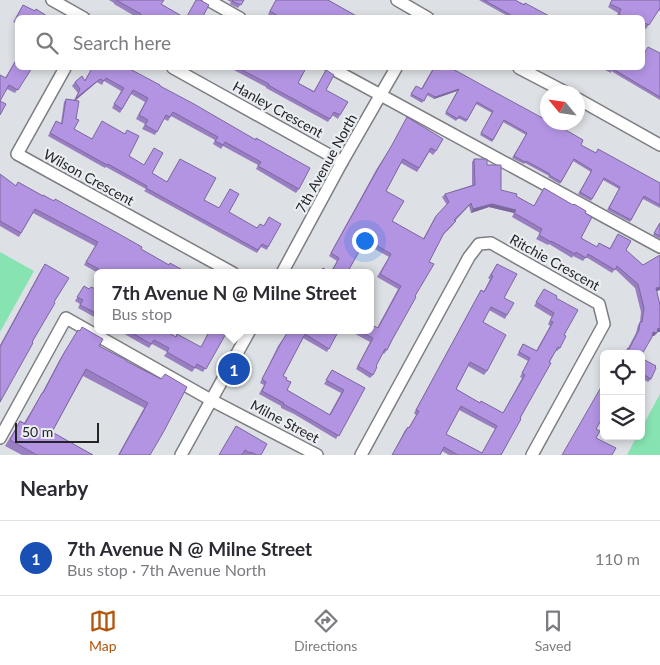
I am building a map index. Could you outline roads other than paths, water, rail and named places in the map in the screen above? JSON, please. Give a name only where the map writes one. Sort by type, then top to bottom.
[{"type":"street","points":[[52,0],[79,15]]},
{"type":"street","points":[[208,0],[235,15]]},
{"type":"street","points":[[397,0],[423,15]]},
{"type":"street","name":"Wilson Crescent","points":[[63,70],[17,154],[226,269]]},
{"type":"street","name":"Hanley Crescent","points":[[177,70],[342,162]]},
{"type":"street","points":[[335,70],[660,246]]},
{"type":"street","name":"7th Avenue North","points":[[284,269],[395,70]]},
{"type":"street","points":[[523,70],[552,85]]},
{"type":"street","points":[[585,104],[660,145]]},
{"type":"street","name":"Ritchie Crescent","points":[[361,455],[469,257],[478,244],[490,243],[599,304],[604,324],[532,455]]},
{"type":"street","name":"Milne Street","points":[[0,438],[66,318],[94,334]]},
{"type":"street","name":"Milne Street","points":[[94,334],[211,400],[317,455]]},
{"type":"street","points":[[181,455],[248,334]]},
{"type":"place","name":"7th Avenue N @ Milne Street","points":[[234,369]]}]
